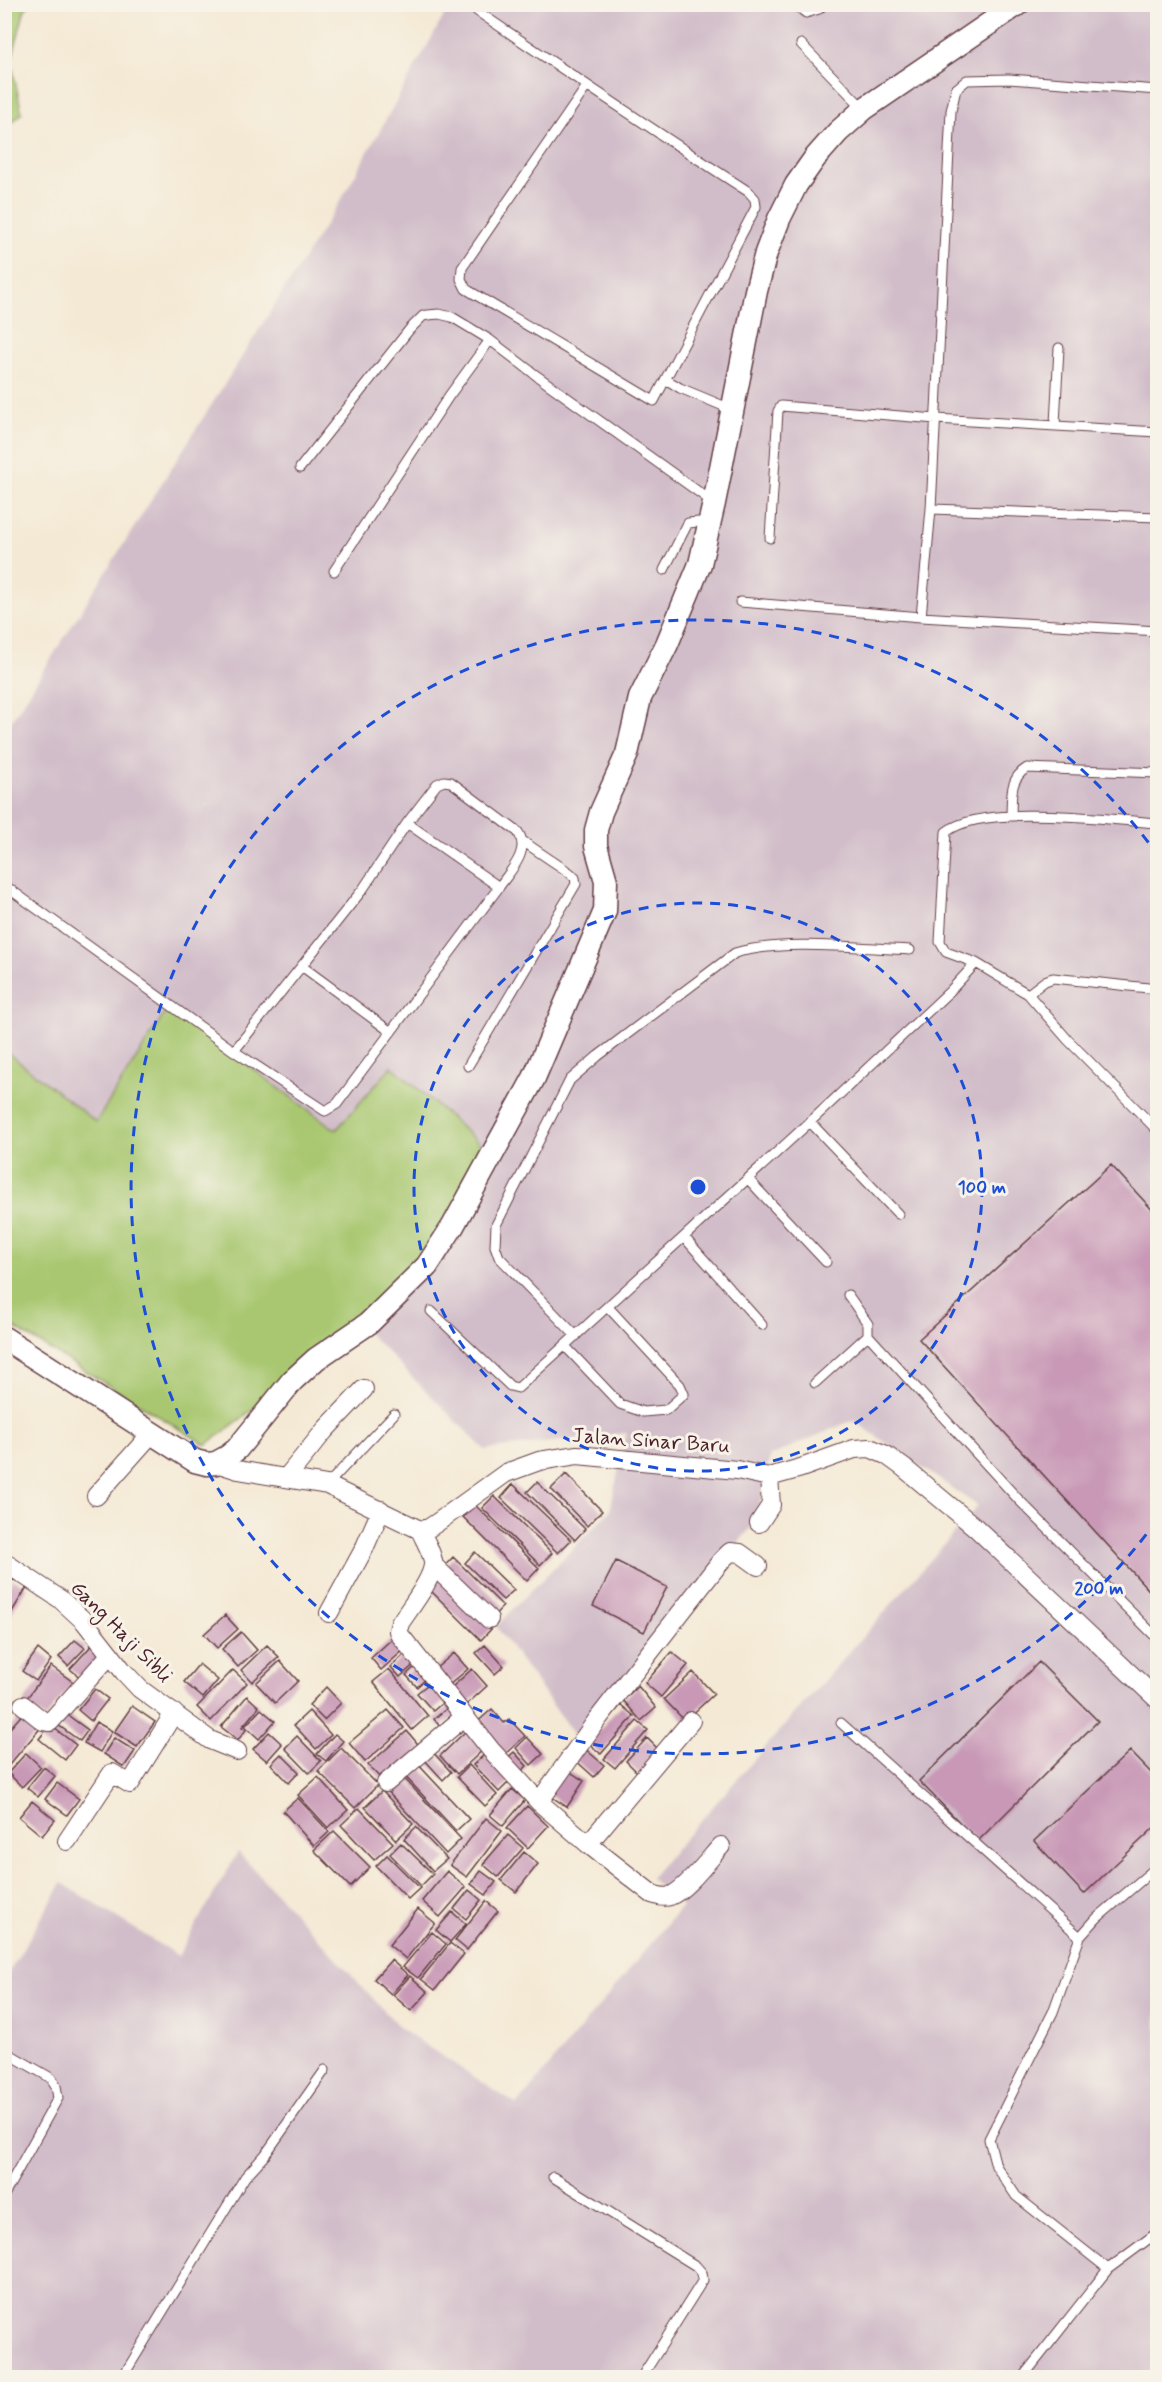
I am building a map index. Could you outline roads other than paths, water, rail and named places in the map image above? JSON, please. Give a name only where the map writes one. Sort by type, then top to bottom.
[{"type":"street","points":[[216,1463],[237,1449],[292,1381],[316,1359],[369,1323],[427,1266],[453,1226],[534,1078],[605,911],[606,881],[596,846],[596,830],[601,812],[627,754],[640,698],[667,644],[696,575],[712,514],[756,291],[766,253],[779,219],[796,185],[815,158],[838,132],[864,109],[1018,4]]},
{"type":"street","points":[[4,1338],[195,1461],[327,1485],[420,1530],[433,1565],[429,1578],[400,1623],[398,1631],[491,1750],[539,1802],[652,1894],[664,1897],[677,1892],[721,1846]]},
{"type":"street","points":[[286,1478],[325,1430],[364,1389]]},
{"type":"street","points":[[96,1496],[152,1433]]},
{"type":"street","name":"Jalan Sinar Baru","points":[[420,1530],[429,1528],[506,1473],[539,1461],[577,1455],[737,1470],[769,1477],[854,1449],[870,1448],[886,1455],[904,1468],[975,1527],[1158,1700]]},
{"type":"street","points":[[759,1523],[771,1505],[769,1477]]},
{"type":"street","points":[[329,1613],[364,1549],[381,1510]]},
{"type":"street","points":[[539,1802],[597,1720],[721,1561],[730,1552],[740,1553],[758,1566]]},
{"type":"street","points":[[433,1565],[489,1619]]},
{"type":"street","name":"Gang Haji Sibli","points":[[7,1571],[60,1599],[96,1635],[140,1689],[210,1740],[237,1751]]},
{"type":"street","points":[[22,1705],[43,1721],[50,1722],[110,1655]]},
{"type":"street","points":[[67,1841],[112,1773],[130,1784],[174,1713]]},
{"type":"street","points":[[386,1783],[464,1717]]},
{"type":"street","points":[[588,1844],[691,1721]]},
{"type":"lane","points":[[794,4],[806,13],[819,9],[824,4]]},
{"type":"lane","points":[[477,11],[587,86],[626,114],[749,192],[755,199],[756,207],[654,401],[466,289],[461,279],[462,268],[587,86]]},
{"type":"lane","points":[[801,44],[864,109]]},
{"type":"lane","points":[[921,617],[931,509],[951,111],[956,89],[967,80],[1009,79],[1158,90]]},
{"type":"lane","points":[[300,468],[409,330],[423,316],[439,314],[452,317],[489,340],[712,514]]},
{"type":"lane","points":[[334,572],[449,396],[489,340]]},
{"type":"lane","points":[[1055,424],[1059,348]]},
{"type":"lane","points":[[667,380],[680,388],[733,410]]},
{"type":"lane","points":[[770,538],[780,406],[936,419],[1055,424],[1158,432]]},
{"type":"lane","points":[[931,509],[1158,517]]},
{"type":"lane","points":[[664,570],[688,523],[712,514]]},
{"type":"lane","points":[[740,602],[921,617],[1158,631]]},
{"type":"lane","points":[[1011,814],[1012,784],[1018,774],[1027,768],[1158,773]]},
{"type":"lane","points":[[234,1051],[363,889],[407,823],[437,784],[444,782],[451,783],[518,832],[524,842],[570,873],[575,878],[576,884],[468,1066]]},
{"type":"lane","points":[[1158,823],[1011,814],[967,820],[955,825],[946,832],[940,942],[946,952],[976,963],[1028,994],[1068,1041],[1158,1131]]},
{"type":"lane","points":[[407,823],[499,887]]},
{"type":"lane","points":[[4,885],[234,1051],[325,1111],[337,1104],[499,887],[523,851],[524,842]]},
{"type":"lane","points":[[576,1336],[499,1257],[495,1246],[496,1225],[570,1080],[598,1056],[735,953],[768,946],[910,950]]},
{"type":"lane","points":[[431,1311],[510,1386],[518,1388],[525,1384],[810,1122],[950,991],[976,963]]},
{"type":"lane","points":[[303,967],[391,1032]]},
{"type":"lane","points":[[1028,994],[1053,978],[1158,989]]},
{"type":"lane","points":[[810,1122],[898,1214]]},
{"type":"lane","points":[[748,1179],[826,1262]]},
{"type":"lane","points":[[684,1237],[762,1325]]},
{"type":"lane","points":[[848,1295],[868,1324],[868,1335],[1018,1499],[1158,1639]]},
{"type":"lane","points":[[565,1346],[620,1404],[643,1412],[666,1410],[684,1394],[680,1385],[608,1307]]},
{"type":"lane","points":[[815,1383],[868,1335]]},
{"type":"lane","points":[[327,1485],[394,1414]]},
{"type":"lane","points":[[841,1723],[1080,1937]]},
{"type":"lane","points":[[1108,2269],[1016,2196],[996,2166],[989,2139],[1053,2012],[1080,1937],[1097,1918],[1158,1866]]},
{"type":"lane","points":[[4,2051],[51,2078],[56,2086],[58,2098],[4,2195]]},
{"type":"lane","points":[[122,2378],[245,2177],[265,2155],[325,2070]]},
{"type":"lane","points":[[553,2177],[696,2266],[702,2273],[703,2280],[641,2378]]},
{"type":"lane","points":[[1022,2378],[1108,2269],[1158,2232]]}]
